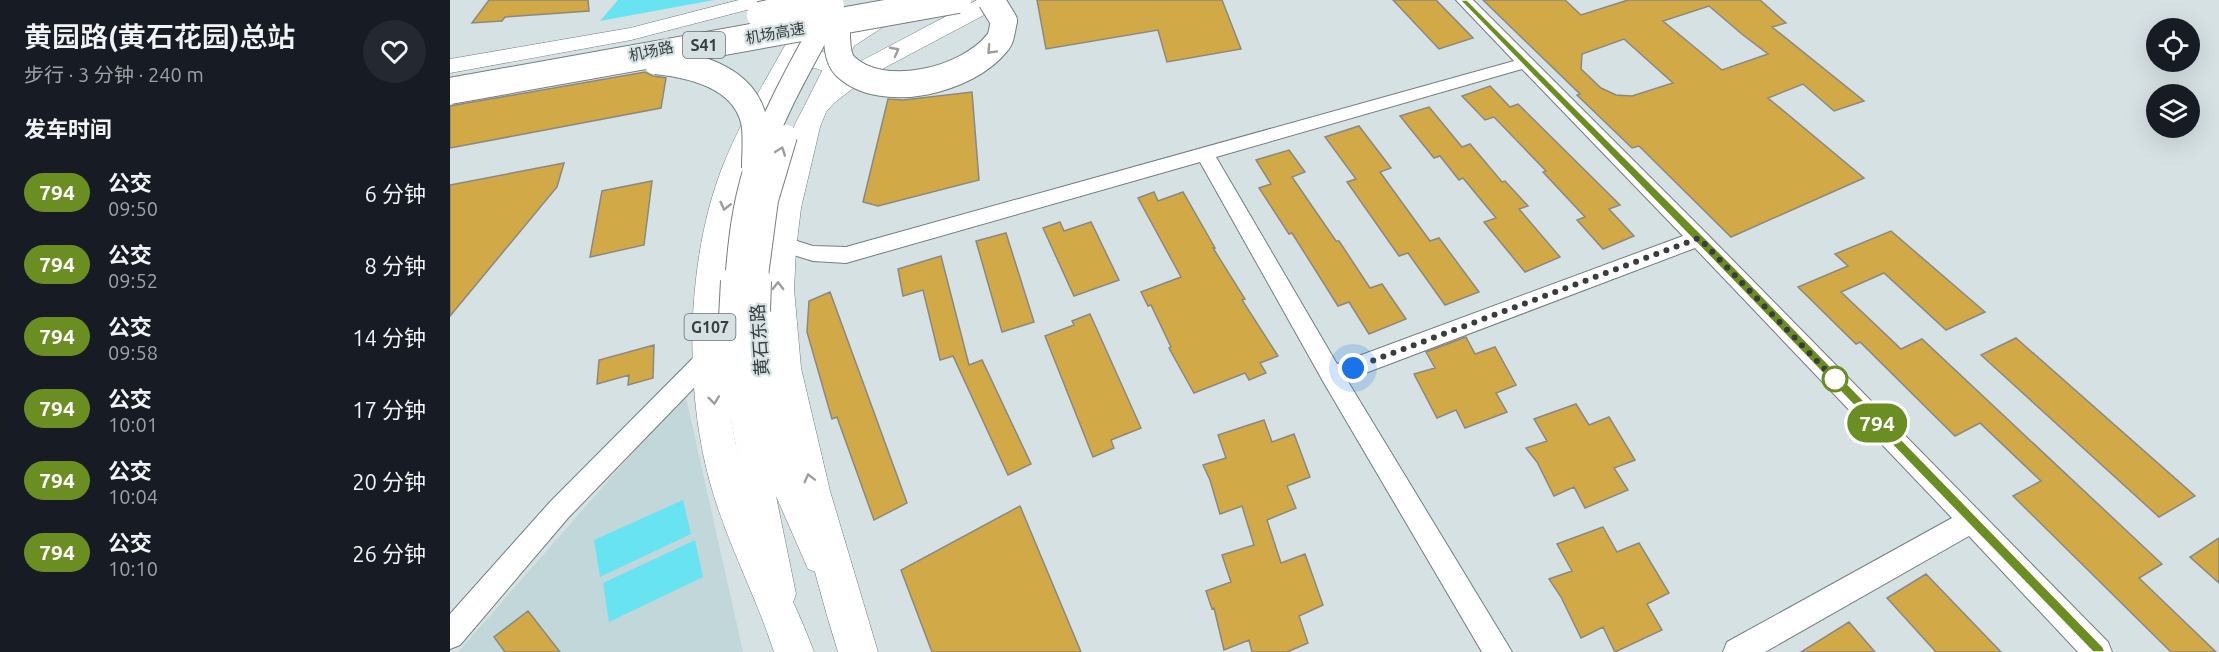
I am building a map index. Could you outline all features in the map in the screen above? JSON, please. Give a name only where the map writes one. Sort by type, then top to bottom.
[{"type":"highway","points":[[794,0],[788,12],[786,26],[788,33],[820,30],[838,52],[844,65],[855,75],[883,83],[915,84],[958,73],[973,66],[995,47],[1002,37],[1004,16],[993,0],[860,70],[814,109],[793,179],[781,244],[778,288],[783,365],[800,445],[839,596]]},
{"type":"highway","name":"机场路","points":[[450,75],[602,48],[826,0]]},
{"type":"highway","name":"机场高速","points":[[450,75],[870,0]]},
{"type":"highway","name":"机场高速","points":[[450,90],[958,0]]},
{"type":"highway","name":"机场路","points":[[450,90],[897,3]]},
{"type":"highway","name":"G107","points":[[789,636],[740,522],[726,477],[713,394],[710,356],[711,284],[726,202],[742,156],[786,66],[820,30]]},
{"type":"highway","points":[[786,66],[813,57],[822,59],[833,66]]},
{"type":"highway","points":[[610,60],[681,64],[707,72],[729,84],[749,106],[755,139],[755,168]]},
{"type":"highway","points":[[761,116],[776,108],[795,103],[805,103],[814,109]]},
{"type":"highway","name":"黄石东路","points":[[839,596],[858,652]]},
{"type":"main road","points":[[450,66],[580,44],[680,23],[764,0]]},
{"type":"main road","points":[[820,30],[836,0]]},
{"type":"main road","points":[[820,30],[850,0]]},
{"type":"main road","points":[[814,109],[845,43],[897,3],[952,0]]},
{"type":"main road","points":[[450,103],[820,30],[838,37],[868,26]]},
{"type":"main road","name":"黄石东路","points":[[820,30],[781,106],[755,168],[739,250],[745,314],[780,467],[811,544],[839,596]]},
{"type":"main road","name":"黄石东路","points":[[789,636],[737,378],[745,314],[756,274],[760,235],[776,162],[802,99],[820,30]]},
{"type":"main road","points":[[575,80],[587,65],[590,53],[580,44]]},
{"type":"street","points":[[1464,0],[1699,238],[2098,652]]},
{"type":"street","points":[[781,244],[808,254],[827,257],[846,255],[1526,63]]},
{"type":"street","points":[[1205,154],[1332,376],[1498,652]]},
{"type":"street","points":[[1332,376],[1699,238]]},
{"type":"street","points":[[450,635],[559,510],[710,356]]},
{"type":"street","points":[[1737,652],[1972,520]]},
{"type":"shaded area","points":[[618,0],[714,0],[600,21]]},
{"type":"shaded area","points":[[685,393],[743,652],[458,652]]},
{"type":"shaded area","points":[[683,500],[691,534],[600,577],[594,540]]},
{"type":"shaded area","points":[[695,540],[703,577],[609,622],[603,583]]},
{"type":"building","points":[[489,0],[588,0],[589,11],[505,17],[502,21],[472,23]]},
{"type":"building","points":[[1037,0],[1222,0],[1241,49],[1167,62],[1158,30],[1046,49]]},
{"type":"building","points":[[1393,0],[1436,0],[1473,38],[1439,49]]},
{"type":"building","points":[[1483,0],[1565,0],[1581,15],[1628,0],[1760,0],[1786,23],[1772,27],[1864,101],[1834,111],[1803,84],[1768,98],[1864,178],[1731,237],[1639,146],[1632,148],[1577,95],[1580,94]],"holes":[[[1709,6],[1743,35],[1768,54],[1722,70],[1663,21]],[[1624,39],[1673,83],[1632,96],[1616,95],[1601,88],[1581,69],[1582,54]]]},
{"type":"building","points":[[645,72],[666,78],[661,108],[450,148],[450,106]]},
{"type":"building","points":[[1490,86],[1510,107],[1518,104],[1620,205],[1609,209],[1634,236],[1603,249],[1577,220],[1585,217],[1543,172],[1546,171],[1494,117],[1485,120],[1462,96]]},
{"type":"building","points":[[972,92],[979,180],[878,206],[863,202],[888,99],[903,100]]},
{"type":"building","points":[[1429,107],[1462,147],[1470,144],[1502,182],[1505,181],[1528,206],[1519,209],[1560,257],[1525,272],[1484,222],[1496,218],[1463,178],[1459,180],[1440,156],[1434,158],[1400,116]]},
{"type":"building","points":[[1359,126],[1391,168],[1380,172],[1398,197],[1430,241],[1439,238],[1479,292],[1445,305],[1408,253],[1399,256],[1347,182],[1356,179],[1325,137]]},
{"type":"building","points":[[1289,150],[1305,172],[1292,177],[1336,241],[1339,241],[1370,288],[1382,284],[1406,319],[1369,334],[1349,302],[1338,306],[1292,233],[1289,234],[1259,188],[1271,184],[1256,160]]},
{"type":"building","points":[[564,163],[557,187],[450,316],[450,185]]},
{"type":"building","points":[[652,181],[644,245],[590,257],[602,191]]},
{"type":"building","points":[[1154,192],[1158,201],[1183,192],[1215,248],[1213,248],[1245,299],[1242,300],[1278,356],[1260,363],[1266,373],[1249,380],[1245,373],[1194,393],[1169,348],[1171,347],[1151,305],[1148,306],[1141,292],[1181,277],[1138,198]]},
{"type":"building","points":[[1060,222],[1064,231],[1091,222],[1119,280],[1074,296],[1043,228]]},
{"type":"building","points":[[1891,231],[1985,312],[1946,330],[1884,273],[1841,292],[1901,349],[1922,339],[2162,564],[2139,578],[2216,652],[2171,652],[2013,496],[2041,481],[1980,423],[1955,436],[1860,342],[1856,344],[1798,287],[1848,266],[1835,254]]},
{"type":"building","points":[[1006,233],[1034,322],[1002,332],[976,241]]},
{"type":"building","points":[[941,256],[969,365],[982,360],[1031,464],[1008,475],[953,356],[940,360],[923,290],[903,296],[898,269]]},
{"type":"building","points":[[830,292],[907,503],[874,520],[837,417],[832,419],[807,332],[809,301]]},
{"type":"building","points":[[1090,314],[1141,428],[1111,440],[1114,448],[1093,457],[1045,336],[1074,325],[1072,321]]},
{"type":"building","points":[[1466,337],[1475,354],[1495,347],[1516,385],[1496,393],[1507,412],[1465,428],[1456,410],[1437,418],[1414,374],[1435,368],[1426,352]]},
{"type":"building","points":[[2016,338],[2195,496],[2159,517],[1981,355]]},
{"type":"building","points":[[654,345],[653,378],[628,385],[629,375],[597,384],[599,360]]},
{"type":"building","points":[[1576,404],[1589,425],[1609,417],[1635,460],[1614,468],[1628,490],[1585,508],[1574,487],[1554,496],[1537,462],[1526,448],[1547,441],[1534,419]]},
{"type":"building","points":[[1264,420],[1272,442],[1294,434],[1310,477],[1287,486],[1296,508],[1267,520],[1281,563],[1305,554],[1323,605],[1299,616],[1308,643],[1287,652],[1252,652],[1249,640],[1224,650],[1214,608],[1212,609],[1206,591],[1231,582],[1222,555],[1254,545],[1242,506],[1220,514],[1203,465],[1226,458],[1218,435]]},
{"type":"building","points":[[1020,506],[1081,652],[932,652],[901,570]]},
{"type":"building","points":[[1603,527],[1617,552],[1639,543],[1669,593],[1647,604],[1662,630],[1615,652],[1603,627],[1581,638],[1561,597],[1549,579],[1572,571],[1557,544]]},
{"type":"building","points":[[2219,538],[2219,583],[2190,557]]},
{"type":"building","points":[[1926,574],[2001,652],[1936,652],[1887,598]]},
{"type":"building","points":[[528,611],[560,652],[505,652],[494,637]]},
{"type":"building","points":[[1849,622],[1875,652],[1801,652]]},
{"type":"bus line","name":"794","points":[[1464,0],[1726,266],[2098,652]]},
{"type":"route","points":[[1353,368],[1699,238],[1840,385],[1835,379]]}]
